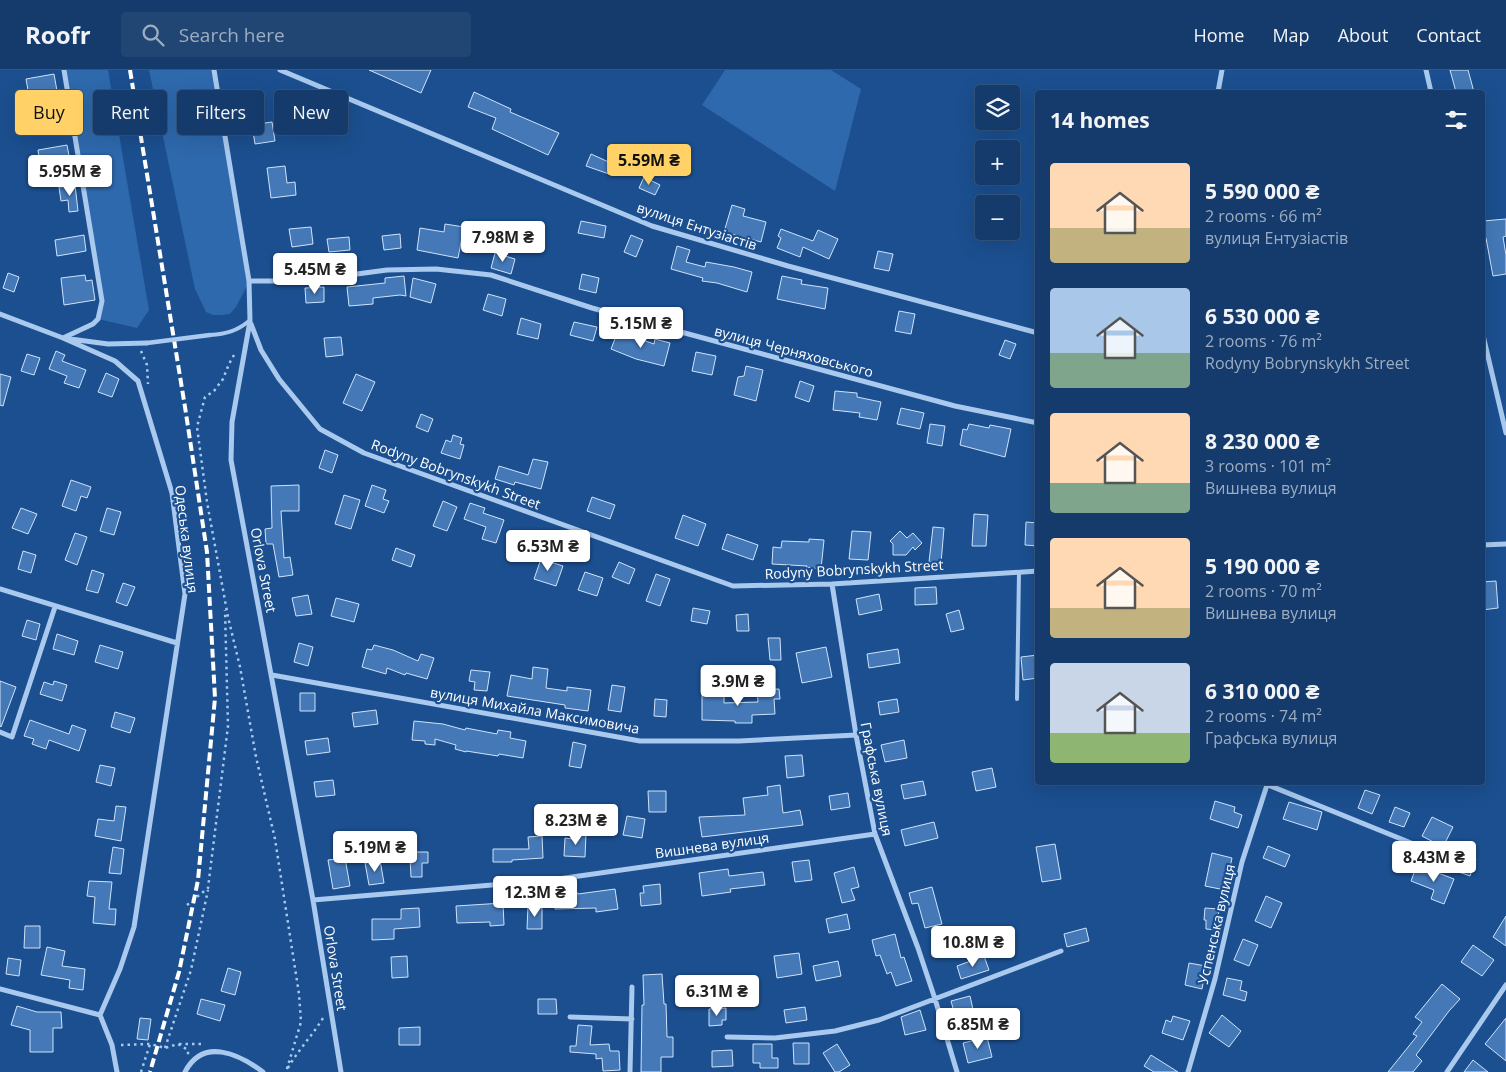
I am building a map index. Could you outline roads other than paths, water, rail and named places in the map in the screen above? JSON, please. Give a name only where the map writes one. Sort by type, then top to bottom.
[{"type":"street","points":[[63,338],[93,324],[98,319],[102,301],[64,70]]},
{"type":"street","name":"Orlova Street","points":[[214,70],[249,281],[250,321],[232,422],[231,460],[313,900],[341,1072]]},
{"type":"street","name":"вулиця Ентузіастів","points":[[280,70],[652,226],[788,266],[1035,332]]},
{"type":"street","points":[[1218,90],[1222,70]]},
{"type":"street","points":[[1426,70],[1431,90]]},
{"type":"street","name":"вулиця Черняховського","points":[[249,281],[304,281],[388,270],[436,269],[491,276],[592,308],[955,406],[1035,422]]},
{"type":"street","points":[[0,314],[63,338],[108,344],[147,343],[210,335]]},
{"type":"street","name":"Rodyny Bobrynskykh Street","points":[[250,321],[261,350],[279,379],[320,429],[364,453],[733,586],[832,584],[1035,570]]},
{"type":"street","name":"Одеська вулиця","points":[[63,338],[115,361],[138,381],[172,493],[185,594],[134,927],[120,969],[100,1015]]},
{"type":"street","points":[[1485,344],[1503,409],[1506,433]]},
{"type":"street","points":[[1485,545],[1506,544]]},
{"type":"street","name":"Графська вулиця","points":[[832,584],[856,736],[875,834],[935,999],[957,1072]]},
{"type":"street","points":[[0,589],[177,643]]},
{"type":"street","points":[[0,732],[12,736],[55,607]]},
{"type":"street","name":"вулиця Михайла Максимовича","points":[[272,675],[640,741],[739,741],[856,736]]},
{"type":"street","name":"Успенська вулиця","points":[[1188,1072],[1215,979],[1242,862],[1268,785]]},
{"type":"street","points":[[1270,785],[1416,845]]},
{"type":"street","name":"Вишнева вулиця","points":[[313,900],[551,880],[875,834]]},
{"type":"street","points":[[727,1037],[775,1038],[835,1031],[879,1020],[1061,951]]},
{"type":"street","points":[[1447,1072],[1506,985]]},
{"type":"street","points":[[630,1072],[632,987]]},
{"type":"street","points":[[0,990],[100,1015],[112,1045],[116,1072]]},
{"type":"street","points":[[570,1017],[632,1019]]},
{"type":"street","points":[[185,1072],[189,1064],[202,1053],[220,1051],[249,1062],[263,1072]]},
{"type":"lane","points":[[210,335],[233,332],[250,321]]},
{"type":"lane","points":[[1017,699],[1019,572]]},
{"type":"railway","points":[[130,70],[207,552],[215,698],[198,880],[179,972],[150,1072]]}]
